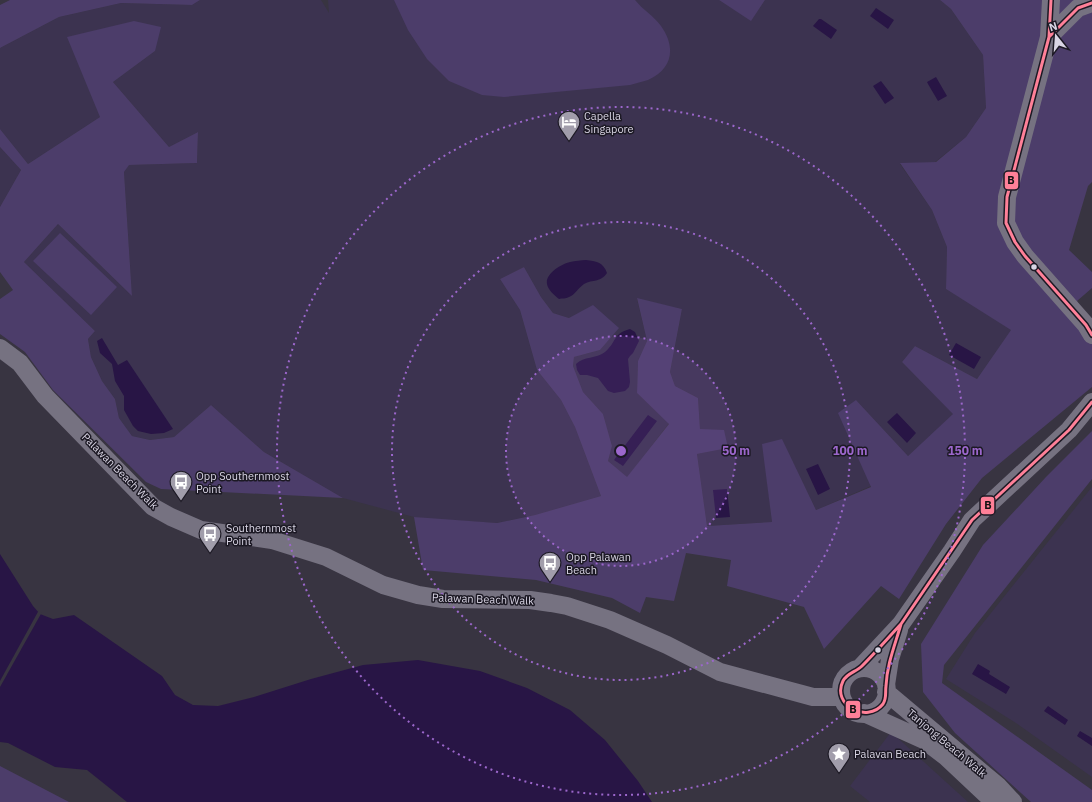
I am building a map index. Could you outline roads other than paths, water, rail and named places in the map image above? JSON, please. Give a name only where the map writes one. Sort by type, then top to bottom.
[{"type":"street","points":[[1051,0],[1050,37],[1007,197],[1006,222],[1015,242],[1025,256],[1090,329]]},
{"type":"street","points":[[1050,37],[1078,8],[1092,3]]},
{"type":"street","name":"Palawan Beach Walk","points":[[0,348],[20,363],[45,396],[153,506],[171,517],[201,530],[272,540],[326,557],[383,585],[418,595],[443,599],[530,600],[567,606],[610,620],[666,645],[720,672],[813,697],[841,697]]},
{"type":"street","points":[[860,668],[901,624],[972,520],[1069,430],[1091,399]]},
{"type":"street","points":[[886,688],[879,674],[867,668],[860,668],[847,675],[842,682],[841,697],[850,709],[856,712],[864,713],[876,709],[882,705],[886,688],[890,659],[901,624]]},
{"type":"street","name":"Tanjong Beach Walk","points":[[886,688],[987,776],[1005,800]]},
{"type":"street","name":"Tanjong Beach Walk","points":[[864,713],[924,740],[1005,800]]},
{"type":"place","name":"Capella Singapore","points":[[569,142]]},
{"type":"place","name":"Opp Southernmost Point","points":[[181,502]]},
{"type":"place","name":"Southernmost Point","points":[[210,554]]},
{"type":"place","name":"Opp Palawan Beach","points":[[550,582]]},
{"type":"place","name":"Palavan Beach","points":[[839,774]]}]
